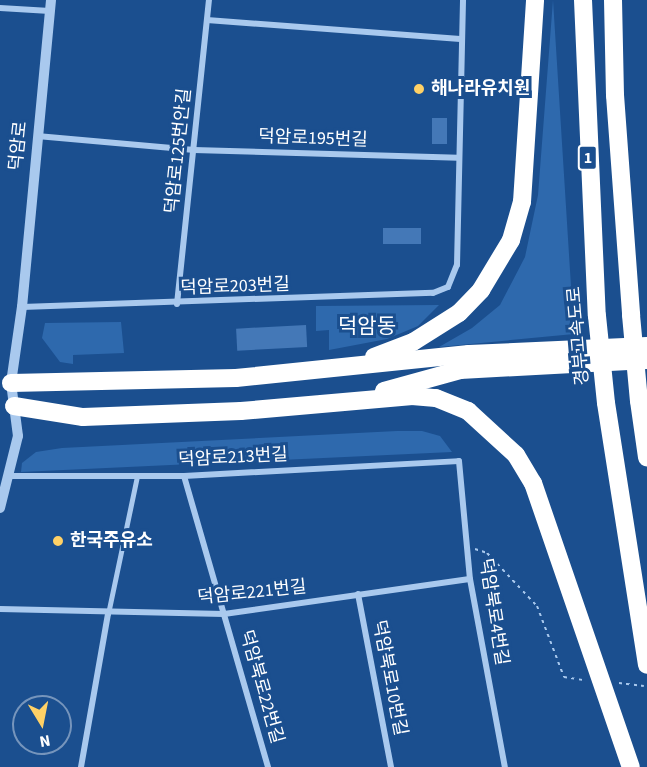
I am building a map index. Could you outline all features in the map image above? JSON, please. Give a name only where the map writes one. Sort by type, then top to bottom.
[{"type":"highway","points":[[341,367],[397,349],[446,322],[481,290],[504,255],[522,202],[535,0]]},
{"type":"highway","name":"경부고속도로","points":[[583,0],[597,316],[606,403],[647,665]]},
{"type":"highway","name":"1","points":[[613,0],[615,95],[631,315],[647,457]]},
{"type":"highway","points":[[11,383],[236,378],[469,354],[647,346]]},
{"type":"highway","points":[[333,405],[460,370],[647,360]]},
{"type":"highway","points":[[14,406],[82,417],[333,405],[398,396],[436,398],[481,420],[516,455],[540,500],[631,767]]},
{"type":"highway","points":[[639,401],[647,435]]},
{"type":"street","name":"덕암로125번안길","points":[[177,304],[209,0]]},
{"type":"street","points":[[458,158],[463,0]]},
{"type":"street","points":[[0,8],[51,6]]},
{"type":"street","name":"덕암로","points":[[0,508],[18,436],[11,383],[22,307],[51,6]]},
{"type":"street","points":[[207,21],[460,39]]},
{"type":"street","name":"덕암로195번길","points":[[37,136],[194,150],[458,158]]},
{"type":"street","name":"덕암로203번길","points":[[22,307],[177,304],[433,293],[448,287],[457,265],[458,158]]},
{"type":"street","name":"덕암로213번길","points":[[8,476],[184,476],[459,461]]},
{"type":"street","name":"덕암북로4번길","points":[[459,461],[470,579],[505,767]]},
{"type":"street","name":"덕암북로22번길","points":[[184,476],[268,767]]},
{"type":"street","name":"덕암로221번길","points":[[0,609],[108,614],[224,614],[470,579]]},
{"type":"street","name":"덕암북로10번길","points":[[358,594],[391,767]]},
{"type":"street","points":[[81,767],[108,614]]},
{"type":"lane","points":[[108,614],[137,477]]},
{"type":"path","points":[[467,546],[487,552],[526,589],[537,606],[564,677],[584,680]]},
{"type":"path","points":[[616,682],[644,686]]},
{"type":"shaded area","points":[[553,0],[574,334],[439,347],[472,328],[500,305],[525,257],[538,195]]},
{"type":"shaded area","points":[[439,305],[418,326],[387,339],[329,350],[329,330],[316,331],[316,306]]},
{"type":"shaded area","points":[[121,322],[124,353],[73,355],[73,364],[60,362],[42,338],[45,323]]},
{"type":"shaded area","points":[[422,431],[440,436],[452,452],[21,472],[22,463],[36,452],[62,448]]},
{"type":"building","points":[[432,118],[447,118],[447,144],[432,144]]},
{"type":"building","points":[[383,228],[421,228],[421,244],[383,244]]},
{"type":"building","points":[[306,325],[307,347],[237,351],[236,329]]},
{"type":"place","name":"해나라유치원","points":[[419,89]]},
{"type":"place","name":"한국주유소","points":[[58,541]]},
{"type":"district","name":"덕암동","points":[[367,326]]}]
